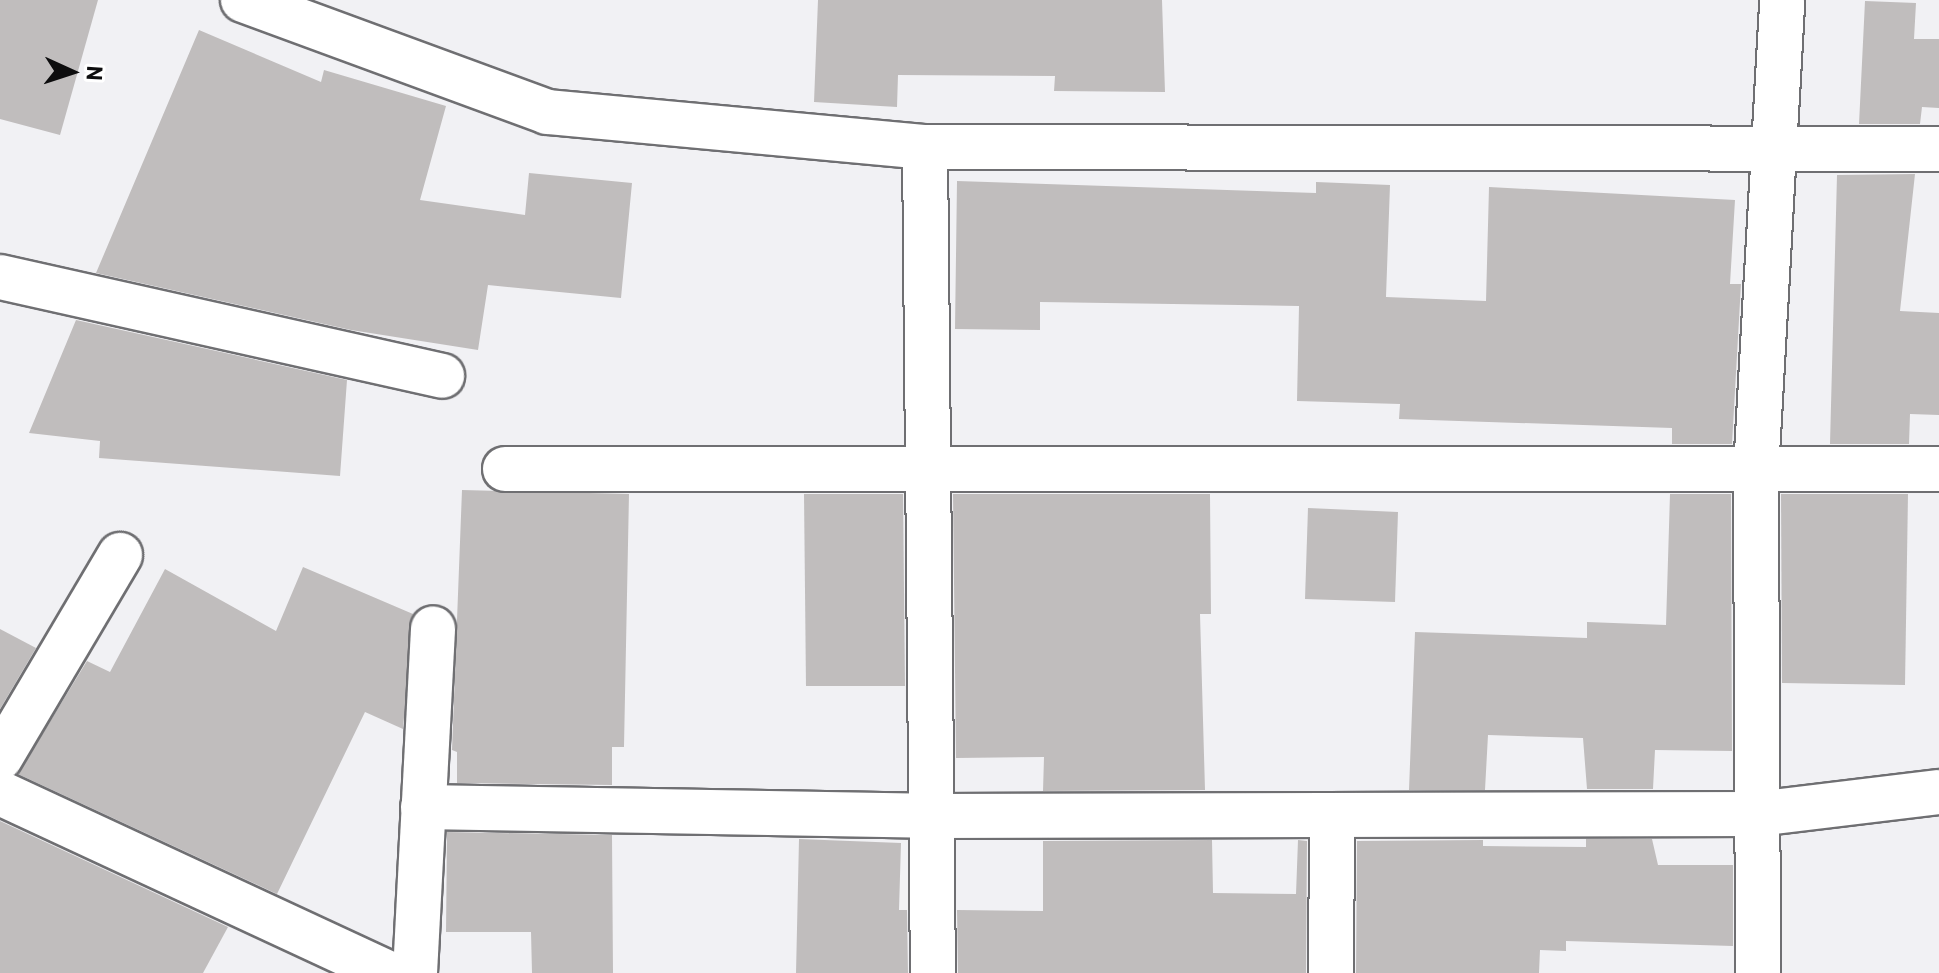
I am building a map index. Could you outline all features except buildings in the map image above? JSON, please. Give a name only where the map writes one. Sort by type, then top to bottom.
[{"type":"street","points":[[243,0],[547,112],[925,147],[1776,153],[1939,149]]},
{"type":"street","points":[[1758,973],[1756,471],[1776,153],[1782,0]]},
{"type":"street","points":[[925,147],[933,973]]},
{"type":"street","points":[[0,277],[442,376]]},
{"type":"street","points":[[505,469],[1939,469]]},
{"type":"street","points":[[0,758],[120,555]]},
{"type":"street","points":[[415,973],[433,628]]},
{"type":"street","points":[[423,807],[932,816],[1757,814],[1939,792]]},
{"type":"street","points":[[0,793],[388,973]]},
{"type":"street","points":[[1331,973],[1332,815]]}]
